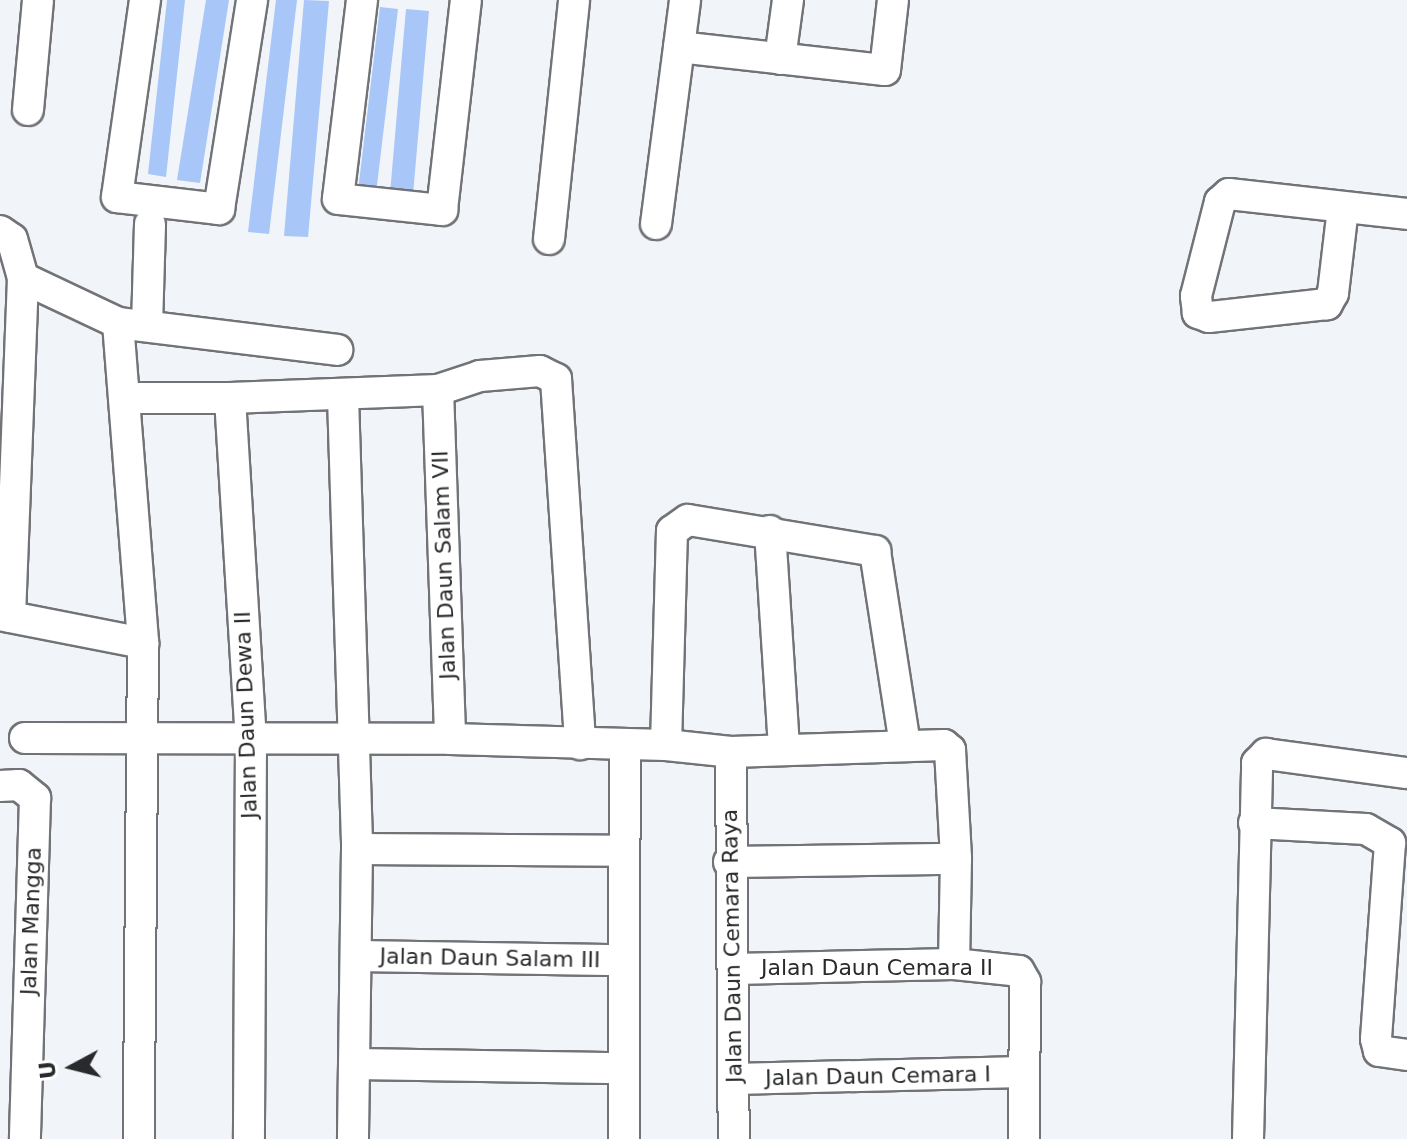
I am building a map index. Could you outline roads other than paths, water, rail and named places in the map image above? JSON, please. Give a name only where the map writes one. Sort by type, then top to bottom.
[{"type":"street","points":[[28,110],[38,0]]},
{"type":"street","points":[[145,0],[117,197],[219,209],[252,0]]},
{"type":"street","points":[[362,0],[338,199],[442,221],[466,0]]},
{"type":"street","points":[[549,239],[574,0]]},
{"type":"street","points":[[656,224],[685,0]]},
{"type":"street","points":[[780,59],[788,0]]},
{"type":"street","points":[[679,47],[885,70],[893,0]]},
{"type":"street","points":[[1343,208],[1333,293],[1323,305],[1209,317],[1198,313],[1196,296],[1220,202],[1229,194],[1407,214]]},
{"type":"street","points":[[139,1139],[145,737],[143,643],[124,398],[132,325],[150,224]]},
{"type":"street","points":[[0,231],[12,239],[23,278],[5,616],[143,643]]},
{"type":"street","points":[[23,278],[132,325],[337,350]]},
{"type":"street","points":[[124,398],[343,397],[438,390],[480,376],[540,371],[556,379],[580,744]]},
{"type":"street","name":"Jalan Daun Salam VII","points":[[438,390],[450,739]]},
{"type":"street","points":[[343,397],[357,849],[353,1139]]},
{"type":"street","name":"Jalan Daun Dewa II","points":[[230,398],[251,741],[249,1139]]},
{"type":"street","points":[[666,745],[672,538],[675,524],[688,520],[770,531],[875,551],[905,745]]},
{"type":"street","points":[[770,531],[784,747]]},
{"type":"street","points":[[25,738],[145,737],[355,742],[450,739],[666,745],[731,752],[784,747],[944,745],[950,750],[956,859],[954,964]]},
{"type":"street","points":[[624,1139],[625,744]]},
{"type":"street","name":"Jalan Daun Cemara Raya","points":[[731,752],[729,862],[734,969],[734,1139]]},
{"type":"street","points":[[1248,1139],[1257,763],[1266,754],[1407,773]]},
{"type":"street","name":"Jalan Mangga","points":[[0,786],[19,785],[35,798],[25,1139]]},
{"type":"street","points":[[1254,823],[1366,829],[1383,835],[1390,843],[1376,1039],[1379,1051],[1407,1055]]},
{"type":"street","points":[[357,849],[624,851]]},
{"type":"street","points":[[729,862],[956,859]]},
{"type":"street","name":"Jalan Daun Salam III","points":[[357,956],[623,960]]},
{"type":"street","name":"Jalan Daun Cemara II","points":[[734,969],[954,964],[1019,971],[1025,982],[1023,1072]]},
{"type":"street","points":[[356,1064],[623,1068]]},
{"type":"street","points":[[1023,1072],[1024,1139]]},
{"type":"street","name":"Jalan Daun Cemara I","points":[[734,1079],[1023,1072]]}]
